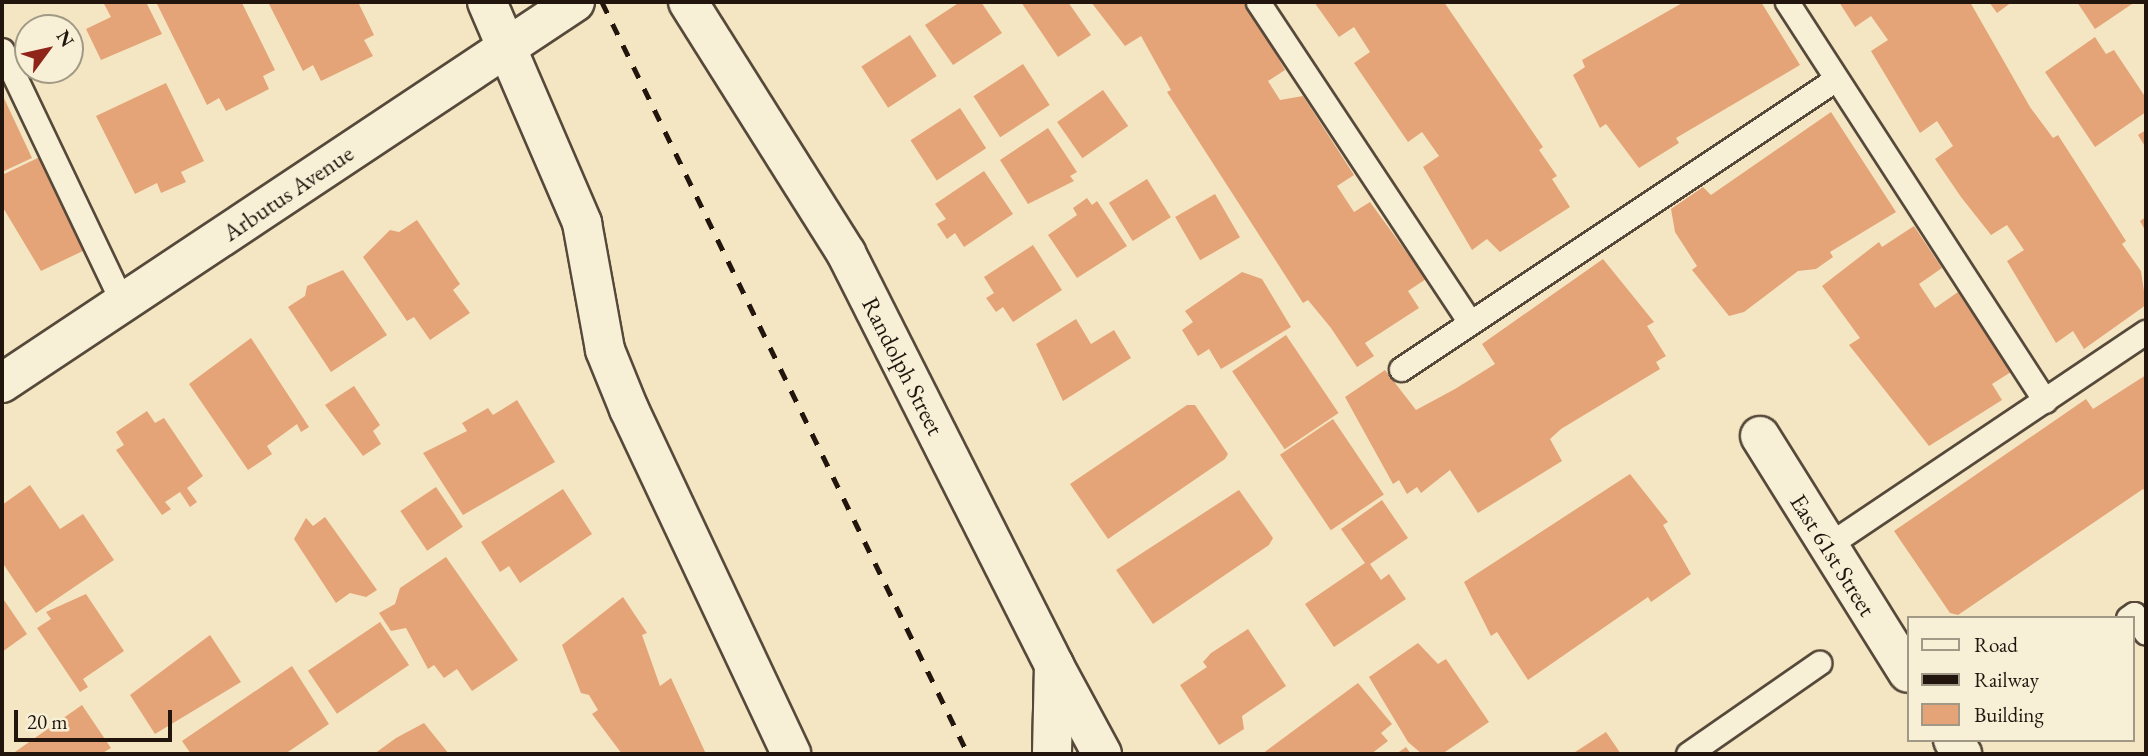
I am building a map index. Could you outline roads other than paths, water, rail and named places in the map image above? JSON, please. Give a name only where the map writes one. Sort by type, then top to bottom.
[{"type":"street","points":[[487,2],[508,44],[582,223],[610,362],[790,754]]},
{"type":"street","name":"Arbutus Avenue","points":[[2,383],[508,44],[575,2]]},
{"type":"street","name":"Randolph Street","points":[[688,2],[846,253],[1054,665],[1052,754]]},
{"type":"street","name":"East 61st Street","points":[[1760,436],[1906,670]]},
{"type":"street","points":[[1054,665],[1102,754]]},
{"type":"lane","points":[[1258,2],[1470,322]]},
{"type":"lane","points":[[1787,2],[2045,401]]},
{"type":"lane","points":[[2,50],[123,304]]},
{"type":"lane","points":[[1401,369],[1836,79]]},
{"type":"lane","points":[[1828,546],[2146,332]]},
{"type":"lane","points":[[2131,616],[2134,614],[2146,633]]},
{"type":"lane","points":[[1688,754],[1819,663]]},
{"type":"railway","points":[[602,2],[968,754]]}]
